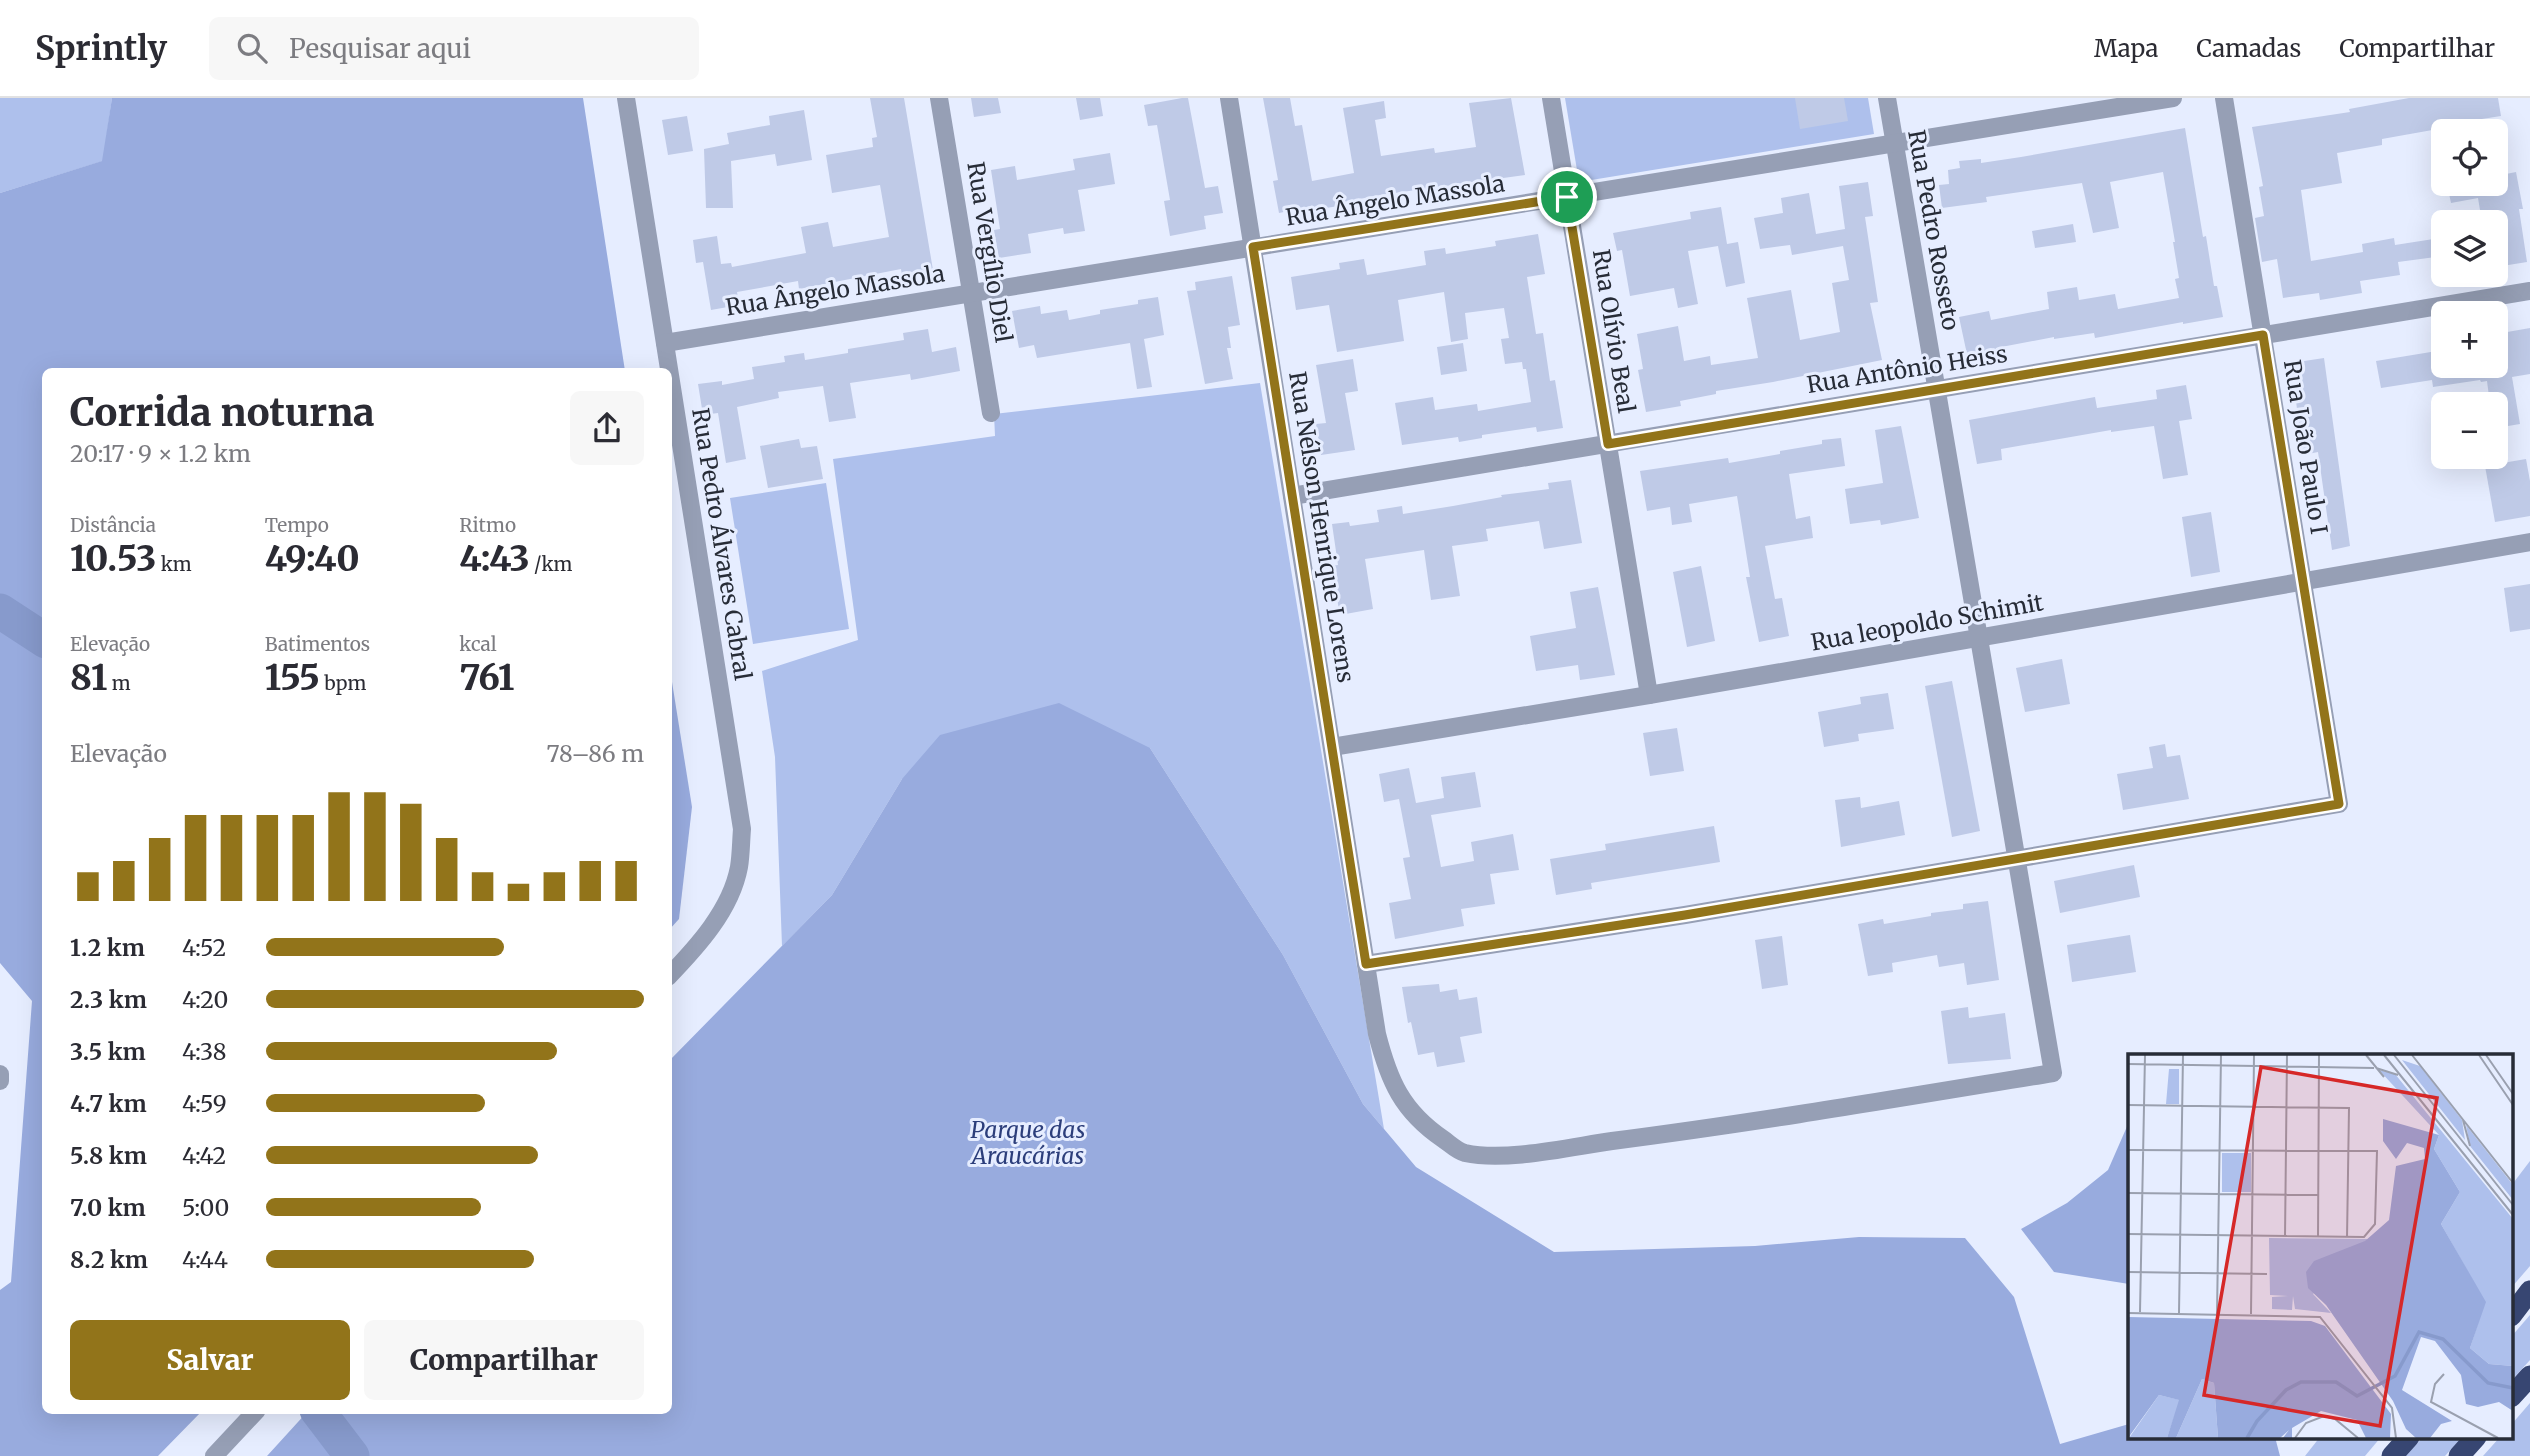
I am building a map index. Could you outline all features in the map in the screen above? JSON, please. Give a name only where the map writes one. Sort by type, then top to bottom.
[{"type":"highway","points":[[2512,1317],[2530,1291]]},
{"type":"highway","points":[[2512,1317],[2530,1298]]},
{"type":"highway","points":[[2512,1396],[2530,1376]]},
{"type":"highway","points":[[2392,1456],[2408,1438]]},
{"type":"highway","points":[[2459,1456],[2475,1438]]},
{"type":"street","name":"Rua Pedro Álvares Cabral","points":[[626,98],[670,368]]},
{"type":"street","name":"Rua Vergílio Diel","points":[[939,98],[991,413]]},
{"type":"street","name":"Rua Nélson Henrique Lorens","points":[[1229,98],[1377,1034],[1386,1071],[1413,1114],[1463,1153],[1502,1156],[1719,1128],[2053,1073]]},
{"type":"street","name":"Rua Olívio Beal","points":[[1551,98],[1649,695]]},
{"type":"street","name":"Rua Pedro Rosseto","points":[[1887,98],[2053,1073]]},
{"type":"street","name":"Rua Ângelo Massola","points":[[666,343],[2173,98]]},
{"type":"street","name":"Rua João Paulo I","points":[[2016,859],[2339,804],[2224,98]]},
{"type":"street","name":"Rua Antônio Heiss","points":[[1292,496],[2530,291]]},
{"type":"street","name":"Rua Pedro Álvares Cabral","points":[[672,381],[742,829],[738,869],[720,916],[672,973]]},
{"type":"street","name":"Rua leopoldo Schimit","points":[[1332,747],[1649,695],[2530,542]]},
{"type":"street","points":[[1366,964],[1685,915],[2016,859]]},
{"type":"street","points":[[0,1074],[0,1080]]},
{"type":"street","points":[[214,1456],[254,1414]]},
{"type":"shaded area","points":[[0,98],[112,98],[103,161],[0,193]]},
{"type":"shaded area","points":[[1565,98],[1868,98],[1874,134],[1579,182]]},
{"type":"shaded area","points":[[1260,383],[1384,1129],[1363,1104],[1283,955],[1150,748],[902,779],[832,895],[782,946],[775,757],[762,671],[858,640],[833,459],[995,436],[994,414]]},
{"type":"shaded area","points":[[826,483],[849,629],[753,644],[730,498]]},
{"type":"shaded area","points":[[2530,1161],[2530,1266],[2512,1287],[2512,1185]]},
{"type":"shaded area","points":[[2530,1315],[2530,1360],[2512,1380],[2512,1336]]},
{"type":"shaded area","points":[[2530,1403],[2530,1456],[2483,1456],[2499,1438],[2512,1438],[2512,1424]]},
{"type":"shaded area","points":[[2319,1438],[2380,1438],[2365,1456],[2305,1456]]},
{"type":"shaded area","points":[[2422,1438],[2461,1438],[2445,1456],[2406,1456]]},
{"type":"green space","points":[[112,98],[583,98],[625,368],[42,368],[42,1414],[199,1414],[158,1456],[0,1456],[0,1290],[11,1282],[32,1001],[0,963],[0,193],[102,161]]},
{"type":"green space","points":[[672,682],[692,807],[679,919],[672,927]]},
{"type":"green space","name":"Parque das Araucárias","points":[[1059,703],[1150,748],[1283,955],[1363,1104],[1416,1167],[1554,1252],[1755,1246],[1859,1237],[1965,1238],[2014,1297],[2060,1444],[2128,1424],[2128,1438],[2275,1438],[2280,1456],[267,1456],[305,1414],[672,1414],[672,1058],[832,895],[902,779],[940,735]]},
{"type":"green space","points":[[2128,1124],[2128,1284],[2054,1272],[2021,1229],[2067,1203],[2108,1170]]},
{"type":"building","points":[[870,98],[904,98],[933,270],[902,276],[901,269],[799,289],[798,281],[737,292],[739,305],[711,310],[703,262],[696,263],[693,240],[717,236],[721,264],[731,263],[732,267],[806,253],[801,227],[828,222],[833,247],[889,237],[880,185],[832,193],[826,155],[873,147],[872,138],[877,137]]},
{"type":"building","points":[[971,98],[998,98],[1001,113],[974,117]]},
{"type":"building","points":[[1076,98],[1100,98],[1103,116],[1080,120]]},
{"type":"building","points":[[1188,98],[1205,188],[1218,186],[1223,213],[1204,216],[1206,229],[1170,236],[1164,201],[1170,200],[1157,125],[1148,126],[1144,105]]},
{"type":"building","points":[[1263,98],[1290,98],[1295,126],[1302,125],[1312,181],[1354,173],[1343,108],[1384,101],[1386,118],[1375,120],[1381,156],[1434,148],[1435,153],[1476,147],[1469,103],[1511,98],[1525,175],[1380,195],[1344,202],[1345,205],[1313,210],[1312,206],[1279,213],[1273,181],[1278,180]]},
{"type":"building","points":[[1795,98],[1844,98],[1848,121],[1800,129]]},
{"type":"building","points":[[2409,98],[2498,98],[2501,116],[2482,119],[2431,119],[2431,130],[2382,139],[2382,145],[2337,153],[2342,183],[2301,190],[2311,261],[2363,252],[2362,244],[2394,238],[2395,245],[2431,239],[2431,258],[2398,262],[2400,275],[2360,281],[2362,293],[2320,300],[2319,293],[2283,298],[2277,259],[2262,262],[2255,218],[2264,216],[2259,187],[2263,186],[2252,127],[2350,112],[2349,109]]},
{"type":"building","points":[[804,110],[812,160],[777,166],[775,154],[731,161],[733,208],[706,208],[704,149],[729,144],[727,133],[770,125],[769,116]]},
{"type":"building","points":[[687,116],[693,151],[668,155],[662,120]]},
{"type":"building","points":[[2185,128],[2203,237],[2206,236],[2214,286],[2217,286],[2223,317],[2095,338],[2094,333],[2054,337],[1996,348],[1997,353],[1968,359],[1959,317],[1989,311],[1991,320],[2049,309],[2047,292],[2077,287],[2079,300],[2115,294],[2118,309],[2179,298],[2175,279],[2179,278],[2163,172],[2110,182],[2119,228],[2093,233],[2082,183],[1986,197],[1987,202],[1942,208],[1939,185],[1949,184],[1948,170],[1960,168],[1959,161],[1981,159],[1981,163]]},
{"type":"building","points":[[1110,153],[1115,184],[1078,190],[1085,231],[1064,234],[1063,228],[1028,234],[1031,253],[999,258],[994,230],[1000,229],[991,170],[1015,166],[1017,180],[1075,170],[1073,159]]},
{"type":"building","points":[[2516,172],[2523,209],[2519,209],[2527,262],[2508,265],[2508,210],[2480,210],[2478,198],[2451,203],[2450,196],[2508,196],[2508,174]]},
{"type":"building","points":[[1868,182],[1873,216],[1865,217],[1878,302],[1870,303],[1882,360],[1716,391],[1716,394],[1680,401],[1681,406],[1646,412],[1638,370],[1643,369],[1637,334],[1678,326],[1684,361],[1710,356],[1711,365],[1758,358],[1747,298],[1791,290],[1800,340],[1840,332],[1832,283],[1849,280],[1843,246],[1792,255],[1790,245],[1760,249],[1754,218],[1783,213],[1781,198],[1809,193],[1816,234],[1845,229],[1839,186]]},
{"type":"building","points":[[1721,207],[1727,244],[1738,242],[1745,283],[1726,287],[1718,246],[1688,251],[1698,304],[1678,308],[1674,288],[1630,296],[1622,250],[1617,251],[1613,233],[1691,219],[1690,212]]},
{"type":"building","points":[[2073,224],[2076,242],[2035,248],[2032,231]]},
{"type":"building","points":[[1538,234],[1545,274],[1527,277],[1536,334],[1543,333],[1550,381],[1555,380],[1563,428],[1537,432],[1536,427],[1482,435],[1482,438],[1459,442],[1458,437],[1402,445],[1395,403],[1433,397],[1435,410],[1477,404],[1478,411],[1531,402],[1526,369],[1523,369],[1522,362],[1505,364],[1501,339],[1509,338],[1504,308],[1465,313],[1468,339],[1451,342],[1444,292],[1398,300],[1404,341],[1337,352],[1329,305],[1296,310],[1291,277],[1340,269],[1339,263],[1364,259],[1367,275],[1426,265],[1424,251],[1445,248],[1446,254],[1496,246],[1495,241]]},
{"type":"building","points":[[1232,276],[1240,325],[1228,327],[1231,348],[1227,348],[1233,379],[1205,384],[1187,291],[1196,290],[1195,282]]},
{"type":"building","points":[[1158,297],[1164,335],[1144,339],[1152,387],[1137,389],[1130,343],[1037,358],[1034,345],[1019,348],[1012,311],[1040,306],[1041,314],[1067,310],[1069,320]]},
{"type":"building","points":[[2530,328],[2530,374],[2512,377],[2520,424],[2508,426],[2508,392],[2488,392],[2487,381],[2433,387],[2432,380],[2381,388],[2376,361],[2431,352],[2431,378],[2508,378],[2508,332]]},
{"type":"building","points":[[928,329],[932,352],[956,347],[960,371],[911,380],[910,374],[850,383],[856,418],[829,422],[823,386],[778,392],[779,398],[737,407],[746,459],[726,463],[718,413],[703,415],[698,384],[722,381],[722,385],[754,379],[752,367],[785,362],[784,356],[804,353],[805,360],[848,353],[848,349],[904,340],[903,333]]},
{"type":"building","points":[[1463,343],[1467,371],[1441,375],[1437,347]]},
{"type":"building","points":[[2324,358],[2350,546],[2332,550],[2318,452],[2303,455],[2291,363]]},
{"type":"building","points":[[1353,359],[1358,391],[1345,393],[1355,450],[1321,455],[1316,424],[1326,423],[1316,365]]},
{"type":"building","points":[[2186,385],[2192,419],[2179,421],[2188,475],[2163,479],[2154,426],[2111,430],[2001,449],[2002,460],[1977,464],[1969,420],[2095,397],[2097,408],[2157,399],[2156,390]]},
{"type":"building","points":[[1901,426],[1919,518],[1881,525],[1880,520],[1850,524],[1845,489],[1883,483],[1875,430]]},
{"type":"building","points":[[1841,438],[1845,466],[1789,474],[1796,519],[1810,516],[1813,538],[1765,546],[1775,599],[1782,598],[1789,636],[1759,642],[1746,577],[1750,577],[1737,496],[1689,504],[1692,522],[1672,525],[1670,507],[1647,511],[1640,471],[1728,458],[1729,463],[1780,454],[1780,451]]},
{"type":"building","points":[[799,439],[801,448],[817,446],[823,479],[768,488],[760,446]]},
{"type":"building","points":[[2526,459],[2530,481],[2530,516],[2495,522],[2486,469],[2508,469],[2508,462]]},
{"type":"building","points":[[1571,480],[1582,543],[1544,549],[1539,521],[1486,529],[1488,541],[1452,546],[1460,596],[1431,600],[1424,550],[1365,559],[1373,609],[1340,615],[1331,566],[1338,565],[1332,524],[1349,522],[1350,526],[1379,522],[1377,510],[1402,506],[1403,514],[1502,497],[1501,495],[1549,489],[1548,483]]},
{"type":"building","points":[[2211,512],[2220,572],[2191,577],[2182,517]]},
{"type":"building","points":[[1701,566],[1715,641],[1687,647],[1673,572]]},
{"type":"building","points":[[2530,584],[2530,629],[2510,632],[2504,588]]},
{"type":"building","points":[[1598,587],[1615,675],[1580,680],[1578,665],[1536,671],[1530,636],[1576,628],[1570,592]]},
{"type":"building","points":[[2062,659],[2070,704],[2025,712],[2016,668]]},
{"type":"building","points":[[1952,681],[1980,831],[1952,837],[1925,686]]},
{"type":"building","points":[[1888,693],[1894,729],[1858,734],[1859,741],[1824,747],[1818,712],[1861,704],[1860,697]]},
{"type":"building","points":[[1677,728],[1684,771],[1650,776],[1643,733]]},
{"type":"building","points":[[2165,744],[2167,757],[2180,755],[2189,799],[2123,810],[2117,774],[2153,768],[2149,747]]},
{"type":"building","points":[[1409,768],[1416,803],[1444,798],[1441,777],[1475,772],[1481,807],[1431,815],[1441,867],[1474,861],[1471,842],[1513,834],[1519,870],[1490,874],[1495,904],[1461,909],[1464,926],[1395,939],[1389,903],[1411,899],[1403,858],[1410,857],[1399,799],[1384,802],[1379,774]]},
{"type":"building","points":[[1860,797],[1861,808],[1899,801],[1905,835],[1841,847],[1835,800]]},
{"type":"building","points":[[1714,826],[1720,862],[1591,883],[1592,889],[1556,895],[1550,859],[1606,850],[1605,844]]},
{"type":"building","points":[[2134,865],[2140,897],[2060,913],[2054,881]]},
{"type":"building","points":[[1988,901],[1999,980],[1967,985],[1964,963],[1939,967],[1937,955],[1892,963],[1893,972],[1868,976],[1858,924],[1883,919],[1884,924],[1931,916],[1931,913],[1963,909],[1963,904]]},
{"type":"building","points":[[2130,935],[2136,972],[2072,982],[2067,945]]},
{"type":"building","points":[[1782,936],[1788,985],[1762,989],[1755,940]]},
{"type":"building","points":[[1439,984],[1440,992],[1457,989],[1459,1000],[1477,997],[1482,1033],[1460,1037],[1465,1062],[1437,1067],[1434,1052],[1418,1055],[1411,1022],[1408,1023],[1402,987]]},
{"type":"building","points":[[1968,1007],[1969,1018],[2005,1013],[2011,1059],[1948,1064],[1941,1011]]},
{"type":"waterway","points":[[0,611],[42,638]]},
{"type":"waterway","points":[[320,1414],[352,1456]]},
{"type":"route","points":[[1567,197],[1608,444],[2263,335],[2339,804],[1685,915],[1366,964],[1253,247],[1567,197]]}]
